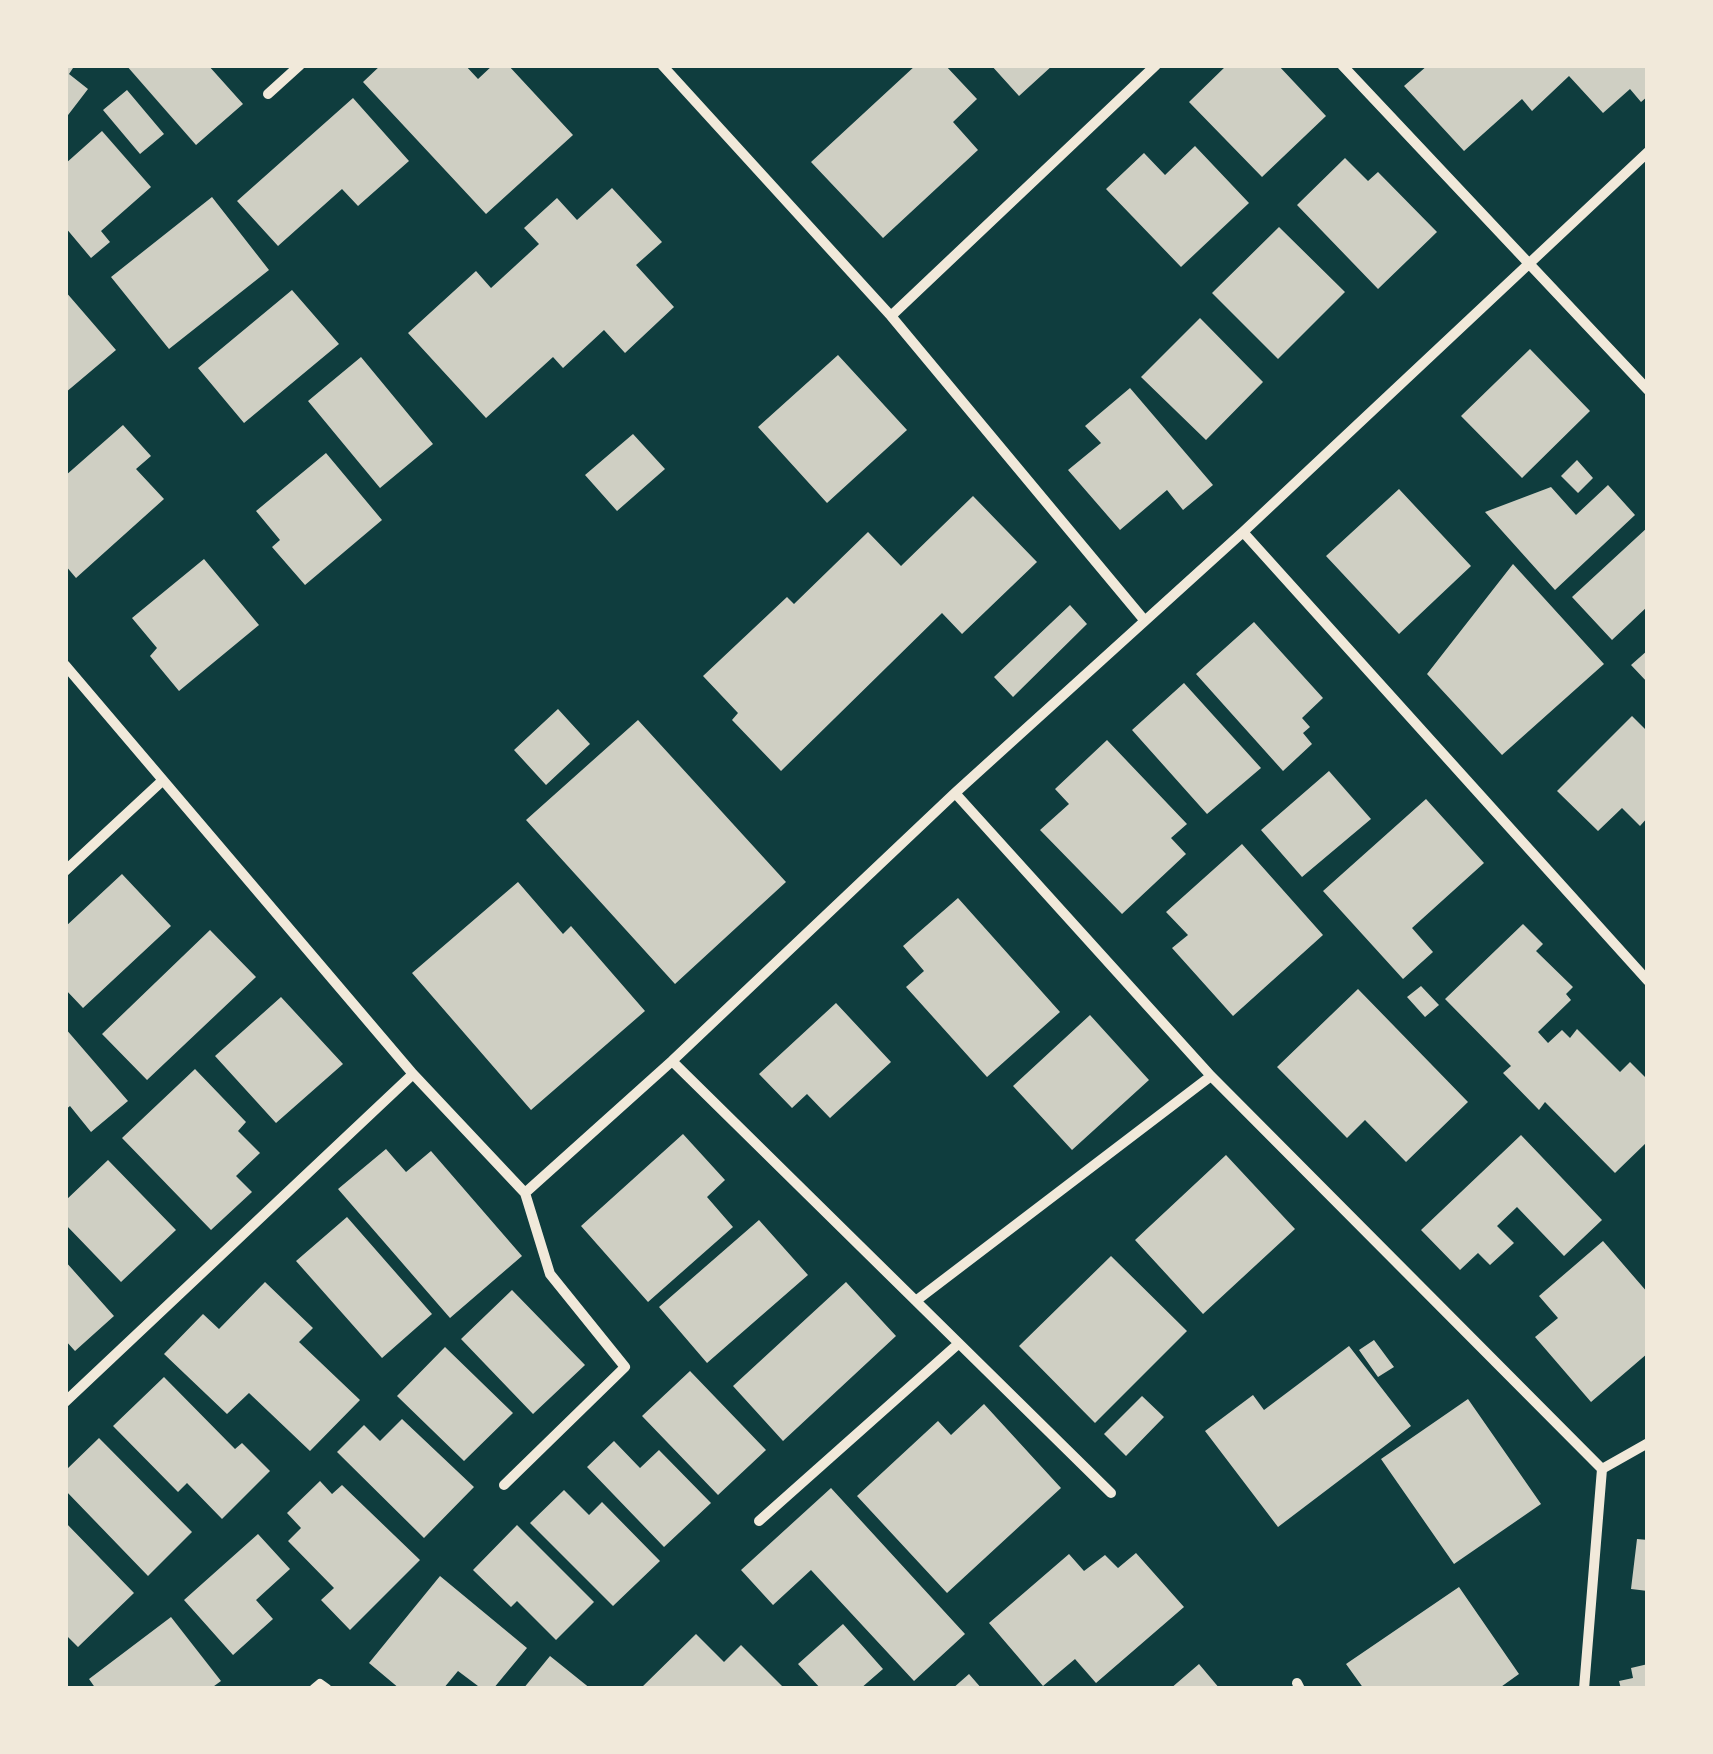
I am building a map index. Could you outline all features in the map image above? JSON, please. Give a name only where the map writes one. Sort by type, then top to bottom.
[{"type":"street","points":[[268,94],[300,65]]},
{"type":"street","points":[[662,65],[891,316],[1145,621]]},
{"type":"street","points":[[891,316],[1156,65]]},
{"type":"street","points":[[1342,65],[1648,390]]},
{"type":"street","points":[[525,1194],[672,1061],[955,792],[1243,532],[1648,152]]},
{"type":"street","points":[[1243,532],[1648,982]]},
{"type":"street","points":[[65,664],[413,1074],[525,1194],[550,1274],[625,1367],[504,1484]]},
{"type":"street","points":[[65,871],[162,781]]},
{"type":"street","points":[[955,792],[1211,1076],[1602,1469],[1584,1689]]},
{"type":"street","points":[[672,1061],[1111,1492]]},
{"type":"street","points":[[65,1402],[413,1074]]},
{"type":"street","points":[[916,1300],[1211,1076]]},
{"type":"street","points":[[758,1521],[958,1344]]},
{"type":"street","points":[[1602,1469],[1648,1443]]},
{"type":"street","points":[[314,1689],[320,1684],[326,1689]]},
{"type":"building","points":[[65,65],[75,65],[69,74],[88,89],[65,119]]},
{"type":"building","points":[[126,65],[208,65],[243,104],[196,145]]},
{"type":"building","points":[[381,65],[465,65],[478,79],[493,65],[508,65],[573,135],[486,214],[363,82]]},
{"type":"building","points":[[916,65],[945,65],[977,99],[953,122],[978,150],[883,238],[811,162]]},
{"type":"building","points":[[991,65],[1053,65],[1019,96]]},
{"type":"building","points":[[1227,65],[1278,65],[1326,116],[1262,177],[1189,102]]},
{"type":"building","points":[[1428,65],[1648,65],[1648,96],[1641,102],[1630,89],[1603,113],[1569,76],[1532,111],[1522,99],[1464,151],[1404,86]]},
{"type":"building","points":[[127,90],[164,134],[140,154],[103,110]]},
{"type":"building","points":[[353,98],[409,161],[358,206],[342,189],[278,246],[237,201]]},
{"type":"building","points":[[102,131],[151,187],[101,231],[110,242],[91,258],[65,227],[65,164]]},
{"type":"building","points":[[1195,146],[1249,203],[1181,267],[1106,189],[1144,153],[1165,175]]},
{"type":"building","points":[[1345,158],[1368,181],[1378,172],[1437,232],[1378,289],[1297,205]]},
{"type":"building","points":[[612,188],[662,242],[636,265],[674,307],[625,353],[604,330],[563,368],[553,357],[486,418],[408,333],[476,271],[491,288],[539,244],[524,228],[557,198],[577,220]]},
{"type":"building","points":[[212,197],[269,270],[169,349],[111,277]]},
{"type":"building","points":[[1279,227],[1345,292],[1278,359],[1212,293]]},
{"type":"building","points":[[292,290],[339,344],[244,423],[198,368]]},
{"type":"building","points":[[65,291],[116,350],[65,393]]},
{"type":"building","points":[[1200,318],[1263,382],[1206,440],[1141,377]]},
{"type":"building","points":[[1530,349],[1590,411],[1522,478],[1461,416]]},
{"type":"building","points":[[838,355],[907,430],[827,503],[758,427]]},
{"type":"building","points":[[361,357],[433,444],[380,488],[308,401]]},
{"type":"building","points":[[1130,388],[1213,485],[1183,510],[1167,490],[1120,530],[1068,470],[1101,443],[1085,426]]},
{"type":"building","points":[[123,425],[151,456],[136,469],[164,499],[76,578],[65,565],[65,476]]},
{"type":"building","points":[[633,434],[665,469],[617,511],[585,475]]},
{"type":"building","points":[[326,453],[382,520],[305,585],[272,547],[280,540],[256,511]]},
{"type":"building","points":[[1577,460],[1593,478],[1578,493],[1561,476]]},
{"type":"building","points":[[1608,485],[1635,515],[1555,590],[1485,512],[1551,487],[1576,515]]},
{"type":"building","points":[[1399,489],[1471,566],[1399,634],[1326,556]]},
{"type":"building","points":[[973,496],[1037,562],[962,634],[942,613],[781,771],[732,720],[738,713],[703,676],[787,597],[794,604],[868,532],[901,566]]},
{"type":"building","points":[[1648,527],[1648,606],[1612,640],[1572,597]]},
{"type":"building","points":[[204,559],[259,625],[179,691],[150,656],[157,648],[132,618]]},
{"type":"building","points":[[1513,564],[1604,664],[1502,755],[1427,674]]},
{"type":"building","points":[[1070,605],[1087,624],[1013,697],[994,677]]},
{"type":"building","points":[[1254,622],[1323,698],[1302,718],[1310,727],[1303,733],[1312,744],[1283,771],[1196,674]]},
{"type":"building","points":[[1648,650],[1648,683],[1631,665]]},
{"type":"building","points":[[1184,683],[1261,768],[1207,814],[1132,730]]},
{"type":"building","points":[[558,709],[590,744],[546,785],[514,750]]},
{"type":"building","points":[[1632,716],[1648,732],[1648,817],[1640,826],[1622,808],[1598,831],[1557,791]]},
{"type":"building","points":[[638,720],[786,882],[675,984],[526,820]]},
{"type":"building","points":[[1107,740],[1187,824],[1171,838],[1186,854],[1122,914],[1040,830],[1069,804],[1055,789]]},
{"type":"building","points":[[1329,771],[1371,819],[1302,877],[1261,830]]},
{"type":"building","points":[[1426,799],[1484,863],[1412,928],[1433,952],[1403,979],[1323,891]]},
{"type":"building","points":[[1242,844],[1323,935],[1233,1016],[1172,948],[1188,935],[1166,912]]},
{"type":"building","points":[[122,874],[171,926],[83,1008],[65,989],[65,927]]},
{"type":"building","points":[[518,882],[563,934],[571,926],[645,1011],[531,1110],[412,973]]},
{"type":"building","points":[[958,898],[1060,1012],[987,1077],[906,987],[924,971],[903,946]]},
{"type":"building","points":[[1523,924],[1543,944],[1536,951],[1573,987],[1566,994],[1571,1000],[1538,1032],[1548,1043],[1562,1030],[1570,1038],[1577,1029],[1620,1072],[1630,1062],[1648,1080],[1648,1141],[1615,1173],[1545,1102],[1539,1110],[1503,1073],[1511,1066],[1445,999]]},
{"type":"building","points":[[210,930],[256,977],[147,1080],[102,1034]]},
{"type":"building","points":[[1421,986],[1439,1005],[1425,1017],[1407,997]]},
{"type":"building","points":[[1358,989],[1468,1102],[1406,1162],[1365,1120],[1347,1138],[1277,1067]]},
{"type":"building","points":[[281,997],[343,1064],[276,1123],[215,1056]]},
{"type":"building","points":[[836,1003],[891,1062],[830,1118],[807,1094],[792,1108],[759,1074]]},
{"type":"building","points":[[1090,1015],[1149,1080],[1072,1150],[1013,1086]]},
{"type":"building","points":[[65,1028],[128,1101],[91,1132],[70,1106],[65,1110]]},
{"type":"building","points":[[195,1069],[246,1122],[238,1131],[260,1153],[236,1176],[252,1192],[211,1230],[122,1138]]},
{"type":"building","points":[[683,1134],[725,1180],[707,1197],[733,1227],[648,1302],[581,1226]]},
{"type":"building","points":[[1521,1135],[1602,1220],[1564,1256],[1517,1207],[1497,1226],[1514,1243],[1490,1265],[1478,1253],[1460,1270],[1421,1230]]},
{"type":"building","points":[[386,1149],[406,1172],[431,1151],[522,1256],[450,1318],[338,1189]]},
{"type":"building","points":[[1226,1155],[1295,1229],[1203,1314],[1135,1240]]},
{"type":"building","points":[[108,1160],[176,1230],[121,1282],[65,1224],[65,1201]]},
{"type":"building","points":[[347,1217],[432,1314],[382,1358],[296,1261]]},
{"type":"building","points":[[759,1220],[808,1275],[707,1363],[659,1307]]},
{"type":"building","points":[[1603,1241],[1648,1293],[1648,1353],[1591,1402],[1535,1337],[1558,1318],[1539,1296]]},
{"type":"building","points":[[1111,1256],[1187,1331],[1095,1423],[1019,1346]]},
{"type":"building","points":[[65,1261],[114,1316],[75,1351],[65,1340]]},
{"type":"building","points":[[265,1282],[313,1328],[299,1342],[360,1400],[310,1451],[249,1393],[227,1414],[164,1354],[203,1314],[219,1329]]},
{"type":"building","points":[[846,1282],[896,1336],[783,1441],[733,1386]]},
{"type":"building","points":[[512,1290],[585,1365],[533,1414],[461,1339]]},
{"type":"building","points":[[1374,1340],[1394,1367],[1378,1377],[1359,1350]]},
{"type":"building","points":[[1349,1346],[1411,1426],[1278,1527],[1205,1431],[1253,1395],[1264,1410]]},
{"type":"building","points":[[445,1347],[513,1413],[464,1461],[397,1396]]},
{"type":"building","points":[[690,1371],[766,1450],[718,1495],[642,1416]]},
{"type":"building","points":[[164,1377],[235,1449],[242,1443],[270,1471],[222,1519],[187,1483],[178,1492],[113,1426]]},
{"type":"building","points":[[1142,1396],[1164,1417],[1126,1456],[1104,1434]]},
{"type":"building","points":[[1468,1399],[1541,1504],[1454,1564],[1381,1459]]},
{"type":"building","points":[[984,1404],[1061,1488],[947,1593],[857,1496],[938,1421],[951,1435]]},
{"type":"building","points":[[402,1419],[474,1487],[424,1538],[337,1452],[364,1425],[380,1441]]},
{"type":"building","points":[[99,1438],[192,1532],[148,1576],[65,1490],[65,1471]]},
{"type":"building","points":[[614,1441],[640,1468],[659,1450],[711,1503],[664,1547],[587,1467]]},
{"type":"building","points":[[320,1481],[332,1494],[342,1485],[420,1560],[350,1630],[321,1600],[334,1588],[288,1541],[301,1528],[287,1513]]},
{"type":"building","points":[[831,1488],[965,1634],[914,1681],[811,1570],[773,1605],[741,1570]]},
{"type":"building","points":[[564,1490],[589,1515],[602,1502],[660,1561],[613,1606],[530,1523]]},
{"type":"building","points":[[65,1522],[134,1593],[78,1647],[65,1634]]},
{"type":"building","points":[[517,1525],[594,1602],[556,1640],[517,1601],[511,1607],[473,1570]]},
{"type":"building","points":[[258,1534],[290,1569],[256,1600],[273,1619],[233,1655],[184,1600]]},
{"type":"building","points":[[1637,1539],[1648,1540],[1648,1591],[1631,1589]]},
{"type":"building","points":[[1136,1553],[1184,1607],[1096,1683],[1075,1659],[1043,1686],[989,1623],[1069,1554],[1084,1571],[1105,1555],[1118,1568]]},
{"type":"building","points":[[440,1576],[527,1648],[493,1689],[482,1689],[458,1671],[443,1689],[400,1689],[369,1663]]},
{"type":"building","points":[[1459,1587],[1519,1674],[1498,1689],[1364,1689],[1346,1664]]},
{"type":"building","points":[[171,1617],[221,1681],[210,1689],[96,1689],[89,1679]]},
{"type":"building","points":[[843,1624],[883,1669],[860,1689],[821,1689],[798,1664]]},
{"type":"building","points":[[696,1634],[724,1662],[741,1645],[785,1689],[640,1689]]},
{"type":"building","points":[[550,1656],[591,1689],[523,1689]]},
{"type":"building","points":[[1199,1664],[1220,1689],[1170,1689]]},
{"type":"building","points":[[1648,1664],[1648,1689],[1621,1689],[1619,1681],[1633,1678],[1631,1668]]},
{"type":"building","points":[[969,1674],[982,1689],[952,1689]]}]
